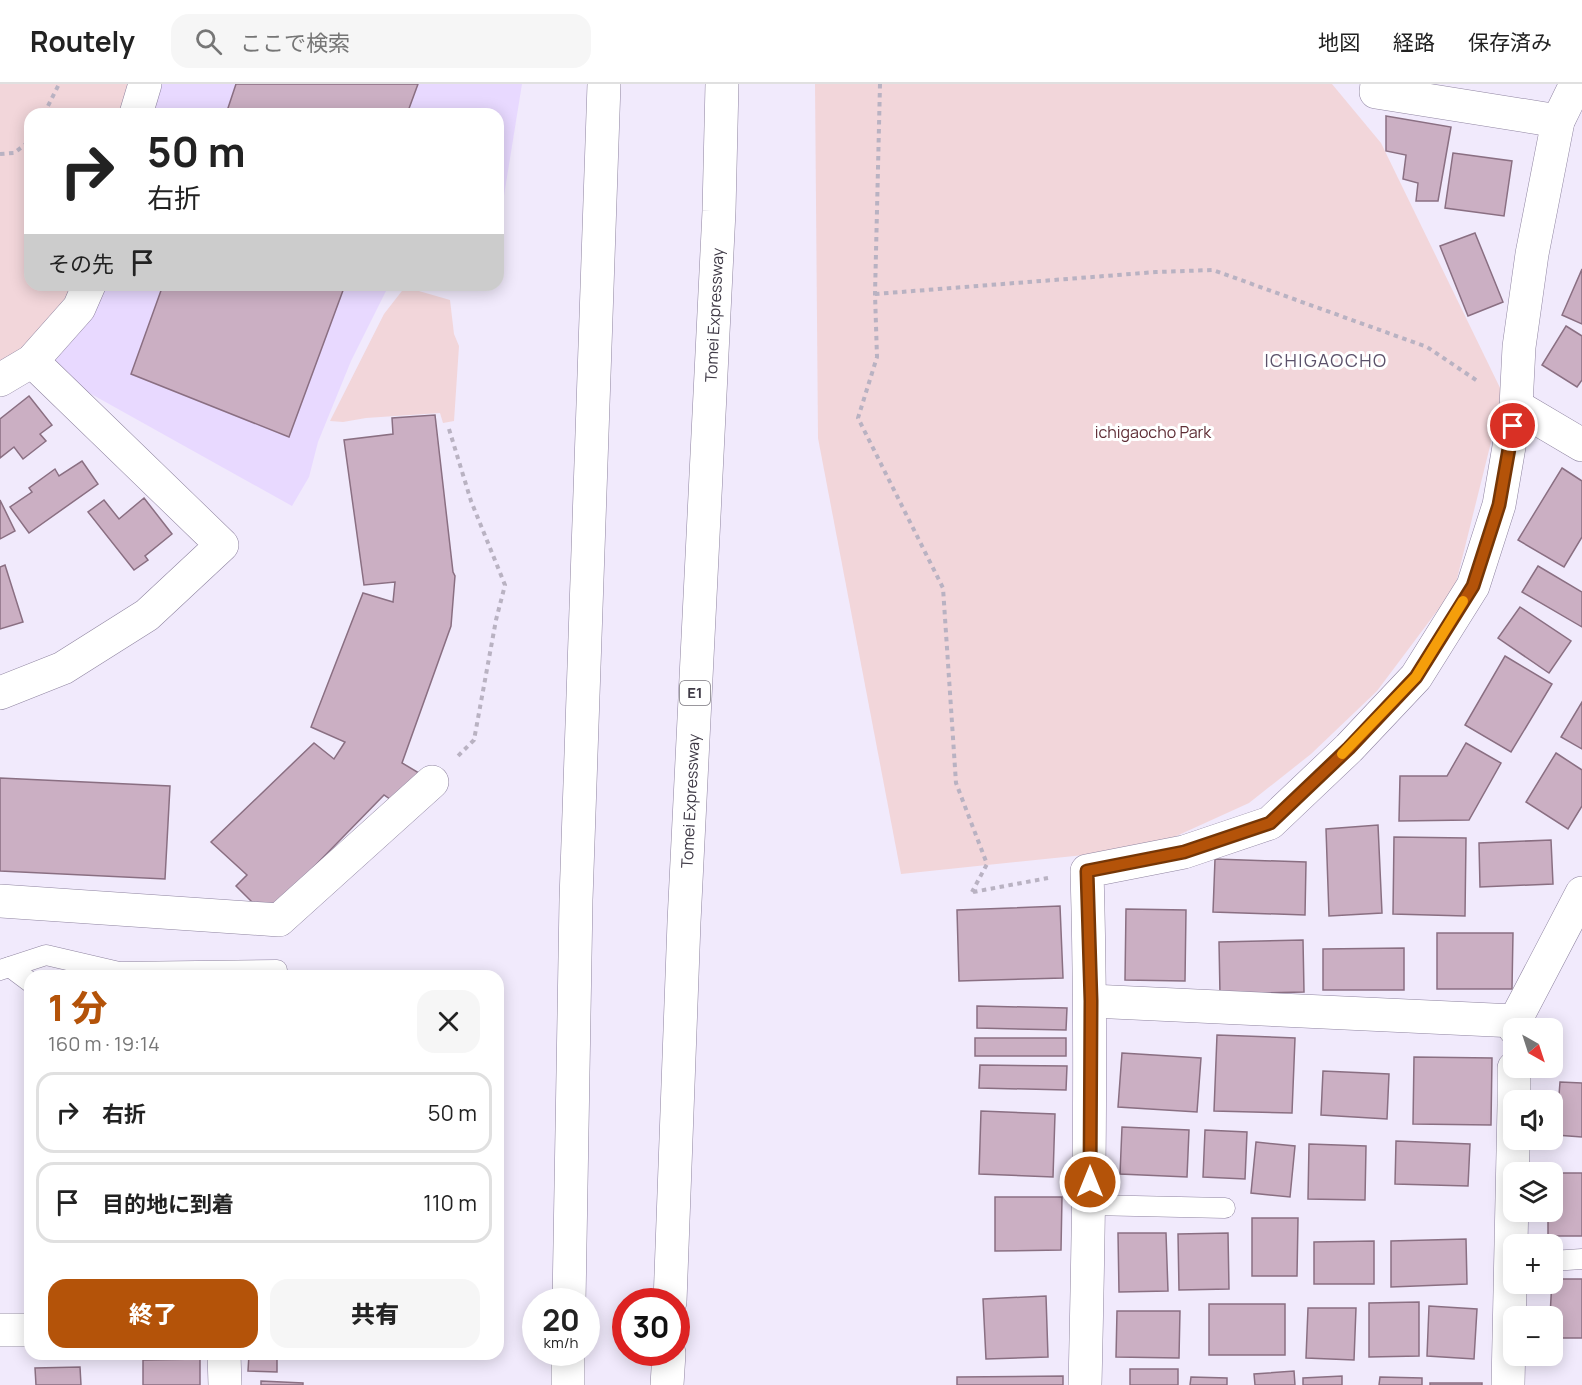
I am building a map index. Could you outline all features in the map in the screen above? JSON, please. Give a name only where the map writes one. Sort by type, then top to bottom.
[{"type":"main road","points":[[138,108],[145,84]]},
{"type":"main road","points":[[569,1288],[576,889],[604,84]]},
{"type":"main road","name":"Tomei Expressway","points":[[671,1288],[684,922],[719,211],[722,84]]},
{"type":"main road","points":[[719,211],[734,84]]},
{"type":"main road","points":[[1377,84],[1376,92],[1558,120]]},
{"type":"main road","points":[[1085,1385],[1090,1205],[1091,1001],[1087,871],[1184,852],[1270,823],[1349,748],[1416,677],[1473,586],[1499,505],[1516,406],[1519,347],[1532,254],[1558,120],[1576,84]]},
{"type":"main road","points":[[0,380],[32,361],[79,308],[86,291]]},
{"type":"main road","points":[[0,693],[63,668],[147,615],[222,545],[32,361]]},
{"type":"main road","points":[[1516,406],[1582,445]]},
{"type":"main road","points":[[0,901],[279,920],[432,782]]},
{"type":"main road","points":[[1519,1018],[1582,894]]},
{"type":"main road","points":[[1091,1001],[1503,1024]]},
{"type":"main road","points":[[1512,1234],[1513,1150]]},
{"type":"main road","points":[[1508,1385],[1511,1294]]},
{"type":"main road","points":[[0,1330],[24,1330]]},
{"type":"main road","points":[[224,1360],[225,1385]]},
{"type":"main road","points":[[568,1366],[568,1385]]},
{"type":"main road","points":[[668,1385],[669,1366]]},
{"type":"lane","points":[[5,969],[46,955],[110,970]]},
{"type":"lane","points":[[5,969],[24,979]]},
{"type":"lane","points":[[1090,1205],[1225,1208]]},
{"type":"lane","points":[[1563,1260],[1582,1259]]},
{"type":"path","points":[[47,108],[59,84]]},
{"type":"path","points":[[880,84],[875,294],[876,357],[858,417],[943,588],[957,783],[987,864],[972,892],[1087,871]]},
{"type":"path","points":[[0,154],[14,153],[24,146]]},
{"type":"path","points":[[875,294],[1156,272],[1213,270],[1427,347],[1516,406]]},
{"type":"path","points":[[432,782],[474,740],[496,620],[505,585],[471,501],[449,429]]},
{"type":"shaded area","points":[[145,84],[522,84],[504,196],[504,108],[138,108]]},
{"type":"shaded area","points":[[84,291],[386,291],[351,361],[318,442],[309,477],[292,506],[32,361]]},
{"type":"green space","points":[[0,84],[145,84],[138,108],[24,108],[24,291],[83,291],[0,382]]},
{"type":"green space","name":"ichigaocho Park","points":[[815,84],[1332,84],[1381,143],[1503,394],[1455,587],[1377,691],[1311,754],[1249,803],[1161,843],[1084,855],[901,874],[818,438]]},
{"type":"green space","points":[[402,291],[419,291],[450,300],[454,334],[459,346],[454,421],[443,423],[440,413],[366,418],[343,422],[330,421],[384,314]]},
{"type":"building","points":[[236,84],[418,84],[409,108],[228,108]]},
{"type":"building","points":[[1386,116],[1451,127],[1438,201],[1416,201],[1418,183],[1403,179],[1406,155],[1386,151]]},
{"type":"building","points":[[1453,153],[1512,161],[1504,216],[1445,208]]},
{"type":"building","points":[[1475,233],[1503,302],[1468,316],[1440,246]]},
{"type":"building","points":[[1582,269],[1582,324],[1562,315]]},
{"type":"building","points":[[161,291],[343,291],[289,437],[131,374]]},
{"type":"building","points":[[1566,326],[1582,336],[1582,380],[1577,387],[1542,365]]},
{"type":"building","points":[[29,396],[52,425],[40,434],[46,441],[23,459],[14,447],[0,458],[0,419]]},
{"type":"building","points":[[435,415],[455,576],[451,626],[402,763],[429,779],[407,811],[384,795],[266,916],[236,886],[247,875],[211,842],[314,743],[334,759],[345,742],[311,727],[363,593],[393,602],[395,582],[364,585],[344,440],[393,434],[392,418]]},
{"type":"building","points":[[82,461],[98,484],[29,533],[10,507],[32,492],[29,488],[55,469],[59,476]]},
{"type":"building","points":[[1562,468],[1582,481],[1582,537],[1564,567],[1518,540]]},
{"type":"building","points":[[144,498],[172,534],[145,556],[148,560],[134,570],[88,512],[104,500],[119,519]]},
{"type":"building","points":[[0,500],[15,531],[0,539]]},
{"type":"building","points":[[5,565],[23,622],[0,629],[0,567]]},
{"type":"building","points":[[1538,566],[1582,592],[1582,627],[1522,592]]},
{"type":"building","points":[[1520,607],[1571,641],[1549,673],[1498,638]]},
{"type":"building","points":[[1505,656],[1552,684],[1511,752],[1465,725]]},
{"type":"building","points":[[1582,702],[1582,749],[1561,737]]},
{"type":"building","points":[[1466,743],[1501,763],[1469,820],[1399,821],[1400,776],[1447,776]]},
{"type":"building","points":[[1556,753],[1582,770],[1582,806],[1568,829],[1526,802]]},
{"type":"building","points":[[0,778],[170,786],[165,879],[0,871]]},
{"type":"building","points":[[1378,825],[1382,913],[1329,916],[1326,829]]},
{"type":"building","points":[[1394,837],[1466,838],[1465,916],[1393,914]]},
{"type":"building","points":[[1551,840],[1553,884],[1480,887],[1479,843]]},
{"type":"building","points":[[1215,859],[1306,862],[1305,915],[1213,912]]},
{"type":"building","points":[[1060,906],[1063,978],[959,981],[957,910]]},
{"type":"building","points":[[1126,909],[1186,910],[1185,981],[1125,980]]},
{"type":"building","points":[[1437,933],[1513,933],[1512,989],[1437,989]]},
{"type":"building","points":[[1303,940],[1304,992],[1220,994],[1219,942]]},
{"type":"building","points":[[1404,948],[1404,990],[1323,990],[1323,949]]},
{"type":"building","points":[[977,1006],[1067,1008],[1066,1030],[977,1028]]},
{"type":"building","points":[[1217,1035],[1295,1038],[1292,1113],[1214,1111]]},
{"type":"building","points":[[975,1038],[1066,1038],[1066,1056],[975,1056]]},
{"type":"building","points":[[1122,1053],[1201,1058],[1197,1112],[1118,1107]]},
{"type":"building","points":[[1414,1057],[1492,1058],[1491,1125],[1413,1124]]},
{"type":"building","points":[[980,1065],[1067,1066],[1066,1090],[979,1088]]},
{"type":"building","points":[[1323,1071],[1389,1074],[1387,1119],[1321,1115]]},
{"type":"building","points":[[1560,1082],[1582,1083],[1582,1137],[1563,1136],[1563,1090],[1559,1090]]},
{"type":"building","points":[[981,1111],[1055,1114],[1053,1177],[979,1174]]},
{"type":"building","points":[[1122,1127],[1189,1130],[1187,1177],[1120,1174]]},
{"type":"building","points":[[1205,1130],[1247,1132],[1245,1179],[1203,1177]]},
{"type":"building","points":[[1396,1141],[1470,1144],[1468,1186],[1395,1184]]},
{"type":"building","points":[[1256,1142],[1295,1146],[1290,1197],[1251,1193]]},
{"type":"building","points":[[1309,1144],[1366,1146],[1365,1200],[1308,1199]]},
{"type":"building","points":[[1563,1173],[1582,1173],[1582,1236],[1548,1234],[1548,1222],[1563,1222]]},
{"type":"building","points":[[995,1197],[1062,1197],[1061,1250],[995,1251]]},
{"type":"building","points":[[1252,1218],[1298,1218],[1297,1276],[1252,1276]]},
{"type":"building","points":[[1118,1233],[1166,1233],[1168,1291],[1119,1292]]},
{"type":"building","points":[[1228,1233],[1229,1289],[1179,1290],[1178,1234]]},
{"type":"building","points":[[1466,1239],[1467,1284],[1391,1287],[1391,1241]]},
{"type":"building","points":[[1374,1241],[1374,1284],[1314,1284],[1314,1242]]},
{"type":"building","points":[[1563,1279],[1582,1279],[1582,1338],[1563,1338],[1563,1306],[1551,1306],[1551,1294],[1563,1294]]},
{"type":"building","points":[[1046,1296],[1048,1357],[986,1359],[983,1299]]},
{"type":"building","points":[[1419,1302],[1419,1356],[1369,1357],[1369,1303]]},
{"type":"building","points":[[1209,1304],[1285,1304],[1285,1355],[1209,1355]]},
{"type":"building","points":[[1429,1306],[1477,1309],[1474,1359],[1427,1356]]},
{"type":"building","points":[[1308,1308],[1356,1308],[1354,1360],[1306,1358]]},
{"type":"building","points":[[1117,1311],[1180,1311],[1179,1358],[1116,1357]]},
{"type":"building","points":[[143,1360],[200,1360],[200,1385],[143,1385]]},
{"type":"building","points":[[249,1360],[277,1360],[277,1372],[248,1371]]},
{"type":"building","points":[[80,1367],[81,1385],[36,1385],[35,1368]]},
{"type":"building","points":[[1130,1369],[1178,1369],[1178,1385],[1130,1385]]},
{"type":"building","points":[[1294,1371],[1295,1385],[1255,1385],[1254,1374]]},
{"type":"building","points":[[1063,1376],[1063,1385],[957,1385],[957,1377]]},
{"type":"building","points":[[1342,1376],[1342,1385],[1303,1385],[1303,1378]]},
{"type":"building","points":[[1191,1377],[1227,1378],[1227,1385],[1190,1385]]},
{"type":"building","points":[[1380,1377],[1422,1378],[1422,1385],[1379,1385]]},
{"type":"building","points":[[261,1381],[303,1383],[303,1385],[261,1385]]},
{"type":"building","points":[[1430,1383],[1482,1383],[1482,1385],[1430,1385]]},
{"type":"slow traffic","points":[[1342,754],[1416,677],[1463,601]]},
{"type":"district","name":"ICHIGAOCHO","points":[[1326,361]]},
{"type":"route","points":[[1090,1182],[1091,1001],[1087,871],[1184,852],[1270,823],[1349,748],[1416,677],[1473,586],[1499,505],[1513,426]]}]
